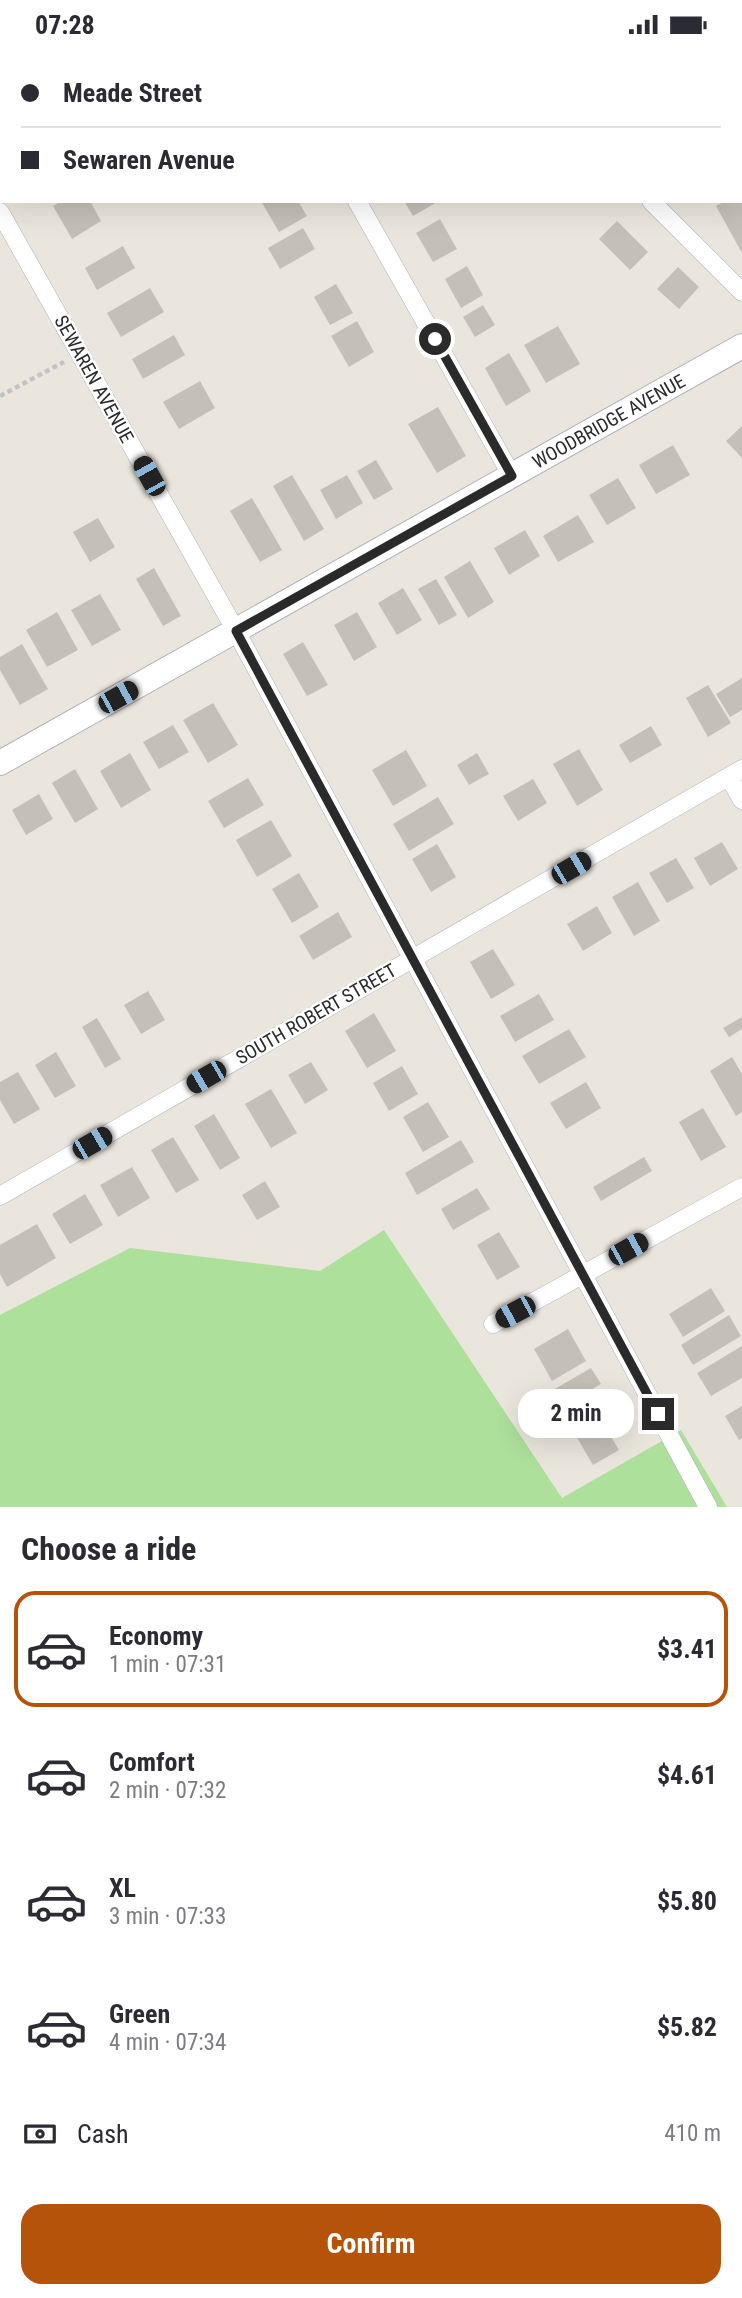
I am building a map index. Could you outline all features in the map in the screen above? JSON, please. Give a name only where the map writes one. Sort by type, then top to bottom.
[{"type":"street","points":[[359,203],[512,476]]},
{"type":"street","points":[[653,203],[742,292]]},
{"type":"street","name":"SEWAREN AVENUE","points":[[0,212],[236,631],[708,1507]]},
{"type":"street","name":"WOODBRIDGE AVENUE","points":[[0,763],[742,346]]},
{"type":"street","points":[[735,773],[742,800]]},
{"type":"street","name":"SOUTH ROBERT STREET","points":[[0,1196],[735,773]]},
{"type":"street","points":[[493,1324],[742,1187]]},
{"type":"path","points":[[0,396],[80,353]]},
{"type":"green space","points":[[384,1230],[562,1498],[681,1430],[727,1507],[0,1507],[0,1315],[130,1248],[320,1271]]},
{"type":"building","points":[[58,203],[91,203],[101,221],[72,239],[53,206]]},
{"type":"building","points":[[262,203],[299,203],[307,216],[279,232]]},
{"type":"building","points":[[405,203],[436,203],[413,216]]},
{"type":"building","points":[[721,203],[742,203],[742,253],[716,206]]},
{"type":"building","points":[[440,219],[457,249],[433,262],[416,233]]},
{"type":"building","points":[[617,221],[648,252],[630,270],[599,239]]},
{"type":"building","points":[[303,228],[315,249],[280,269],[268,248]]},
{"type":"building","points":[[123,246],[135,268],[97,290],[85,268]]},
{"type":"building","points":[[467,266],[483,295],[461,308],[445,279]]},
{"type":"building","points":[[678,267],[699,287],[679,309],[657,289]]},
{"type":"building","points":[[336,284],[353,313],[330,325],[314,297]]},
{"type":"building","points":[[150,288],[164,312],[121,337],[107,313]]},
{"type":"building","points":[[483,305],[495,325],[475,337],[463,317]]},
{"type":"building","points":[[357,321],[374,352],[349,367],[331,336]]},
{"type":"building","points":[[558,326],[580,364],[546,383],[524,345]]},
{"type":"building","points":[[174,335],[185,355],[143,379],[132,359]]},
{"type":"building","points":[[509,353],[531,391],[506,406],[485,368]]},
{"type":"building","points":[[200,381],[215,408],[179,429],[163,402]]},
{"type":"building","points":[[438,407],[466,456],[437,473],[408,424]]},
{"type":"building","points":[[742,426],[742,458],[726,441]]},
{"type":"building","points":[[673,445],[690,475],[656,494],[639,465]]},
{"type":"building","points":[[376,460],[393,489],[374,500],[357,471]]},
{"type":"building","points":[[292,475],[324,529],[304,541],[273,486]]},
{"type":"building","points":[[347,475],[363,503],[336,519],[320,490]]},
{"type":"building","points":[[618,478],[636,508],[607,525],[589,495]]},
{"type":"building","points":[[252,498],[282,550],[260,562],[230,511]]},
{"type":"building","points":[[578,515],[594,542],[558,562],[543,536]]},
{"type":"building","points":[[98,518],[115,547],[90,562],[73,532]]},
{"type":"building","points":[[525,530],[540,556],[509,575],[494,548]]},
{"type":"building","points":[[470,561],[494,602],[468,618],[444,577]]},
{"type":"building","points":[[154,568],[181,616],[163,626],[136,579]]},
{"type":"building","points":[[436,579],[457,615],[439,625],[418,589]]},
{"type":"building","points":[[403,588],[422,620],[397,635],[378,603]]},
{"type":"building","points":[[100,594],[121,630],[92,646],[71,610]]},
{"type":"building","points":[[57,612],[78,650],[47,667],[26,630]]},
{"type":"building","points":[[357,612],[377,647],[354,661],[334,625]]},
{"type":"building","points":[[303,642],[328,685],[307,696],[283,654]]},
{"type":"building","points":[[22,644],[48,689],[20,705],[0,670],[0,657]]},
{"type":"building","points":[[742,678],[742,710],[730,717],[716,694]]},
{"type":"building","points":[[708,685],[731,723],[708,737],[686,698]]},
{"type":"building","points":[[213,703],[238,745],[208,763],[183,720]]},
{"type":"building","points":[[173,725],[189,752],[159,769],[143,742]]},
{"type":"building","points":[[651,726],[662,745],[630,763],[619,745]]},
{"type":"building","points":[[579,749],[603,790],[577,806],[553,764]]},
{"type":"building","points":[[406,750],[427,786],[393,806],[372,770]]},
{"type":"building","points":[[130,753],[151,790],[121,808],[100,771]]},
{"type":"building","points":[[477,753],[489,774],[469,785],[457,765]]},
{"type":"building","points":[[75,769],[98,809],[75,823],[52,783]]},
{"type":"building","points":[[248,778],[264,805],[224,828],[208,801]]},
{"type":"building","points":[[533,779],[547,803],[518,821],[503,796]]},
{"type":"building","points":[[39,794],[53,819],[26,835],[12,810]]},
{"type":"building","points":[[438,797],[454,824],[409,851],[393,824]]},
{"type":"building","points":[[271,820],[292,856],[257,877],[236,840]]},
{"type":"building","points":[[722,842],[738,869],[710,886],[694,858]]},
{"type":"building","points":[[437,844],[456,877],[431,892],[412,859]]},
{"type":"building","points":[[676,858],[694,888],[667,903],[649,873]]},
{"type":"building","points":[[299,873],[319,907],[292,923],[272,889]]},
{"type":"building","points":[[638,882],[660,921],[634,936],[612,897]]},
{"type":"building","points":[[597,906],[612,933],[583,951],[567,924]]},
{"type":"building","points":[[338,912],[352,937],[313,960],[299,936]]},
{"type":"building","points":[[493,949],[515,985],[491,999],[470,962]]},
{"type":"building","points":[[148,991],[165,1020],[141,1034],[124,1005]]},
{"type":"building","points":[[539,994],[554,1020],[515,1042],[500,1016]]},
{"type":"building","points":[[374,1013],[396,1051],[367,1068],[345,1031]]},
{"type":"building","points":[[742,1017],[742,1029],[729,1037],[723,1028]]},
{"type":"building","points":[[97,1018],[121,1059],[105,1068],[82,1027]]},
{"type":"building","points":[[569,1029],[586,1057],[539,1084],[522,1056]]},
{"type":"building","points":[[56,1052],[76,1086],[55,1098],[35,1065]]},
{"type":"building","points":[[732,1057],[742,1074],[742,1112],[736,1116],[710,1071]]},
{"type":"building","points":[[311,1062],[328,1090],[305,1104],[288,1075]]},
{"type":"building","points":[[402,1066],[418,1094],[389,1111],[373,1083]]},
{"type":"building","points":[[18,1072],[40,1109],[14,1124],[0,1100],[0,1082]]},
{"type":"building","points":[[586,1082],[601,1108],[566,1129],[550,1103]]},
{"type":"building","points":[[271,1089],[297,1133],[271,1148],[245,1104]]},
{"type":"building","points":[[428,1102],[449,1137],[423,1152],[403,1117]]},
{"type":"building","points":[[703,1108],[726,1147],[701,1161],[679,1122]]},
{"type":"building","points":[[214,1114],[240,1158],[220,1170],[194,1126]]},
{"type":"building","points":[[173,1137],[199,1180],[176,1193],[151,1150]]},
{"type":"building","points":[[461,1140],[474,1162],[417,1195],[405,1173]]},
{"type":"building","points":[[644,1157],[652,1171],[601,1201],[593,1187]]},
{"type":"building","points":[[132,1167],[150,1198],[118,1217],[100,1185]]},
{"type":"building","points":[[265,1181],[280,1207],[257,1220],[242,1195]]},
{"type":"building","points":[[477,1188],[490,1209],[453,1230],[441,1209]]},
{"type":"building","points":[[85,1194],[103,1225],[70,1244],[52,1214]]},
{"type":"building","points":[[37,1224],[56,1258],[7,1287],[0,1274],[0,1245]]},
{"type":"building","points":[[499,1232],[520,1267],[497,1280],[477,1245]]},
{"type":"building","points":[[711,1288],[725,1311],[683,1337],[669,1314]]},
{"type":"building","points":[[729,1315],[741,1336],[693,1365],[681,1345]]},
{"type":"building","points":[[568,1329],[586,1361],[552,1381],[534,1349]]},
{"type":"building","points":[[742,1346],[742,1378],[711,1396],[697,1373]]},
{"type":"building","points":[[591,1368],[601,1384],[555,1410],[546,1394]]},
{"type":"building","points":[[742,1406],[742,1438],[739,1440],[725,1416]]},
{"type":"building","points":[[602,1421],[619,1450],[593,1465],[576,1436]]},
{"type":"route","points":[[435,339],[512,476],[236,631],[658,1414]]}]
